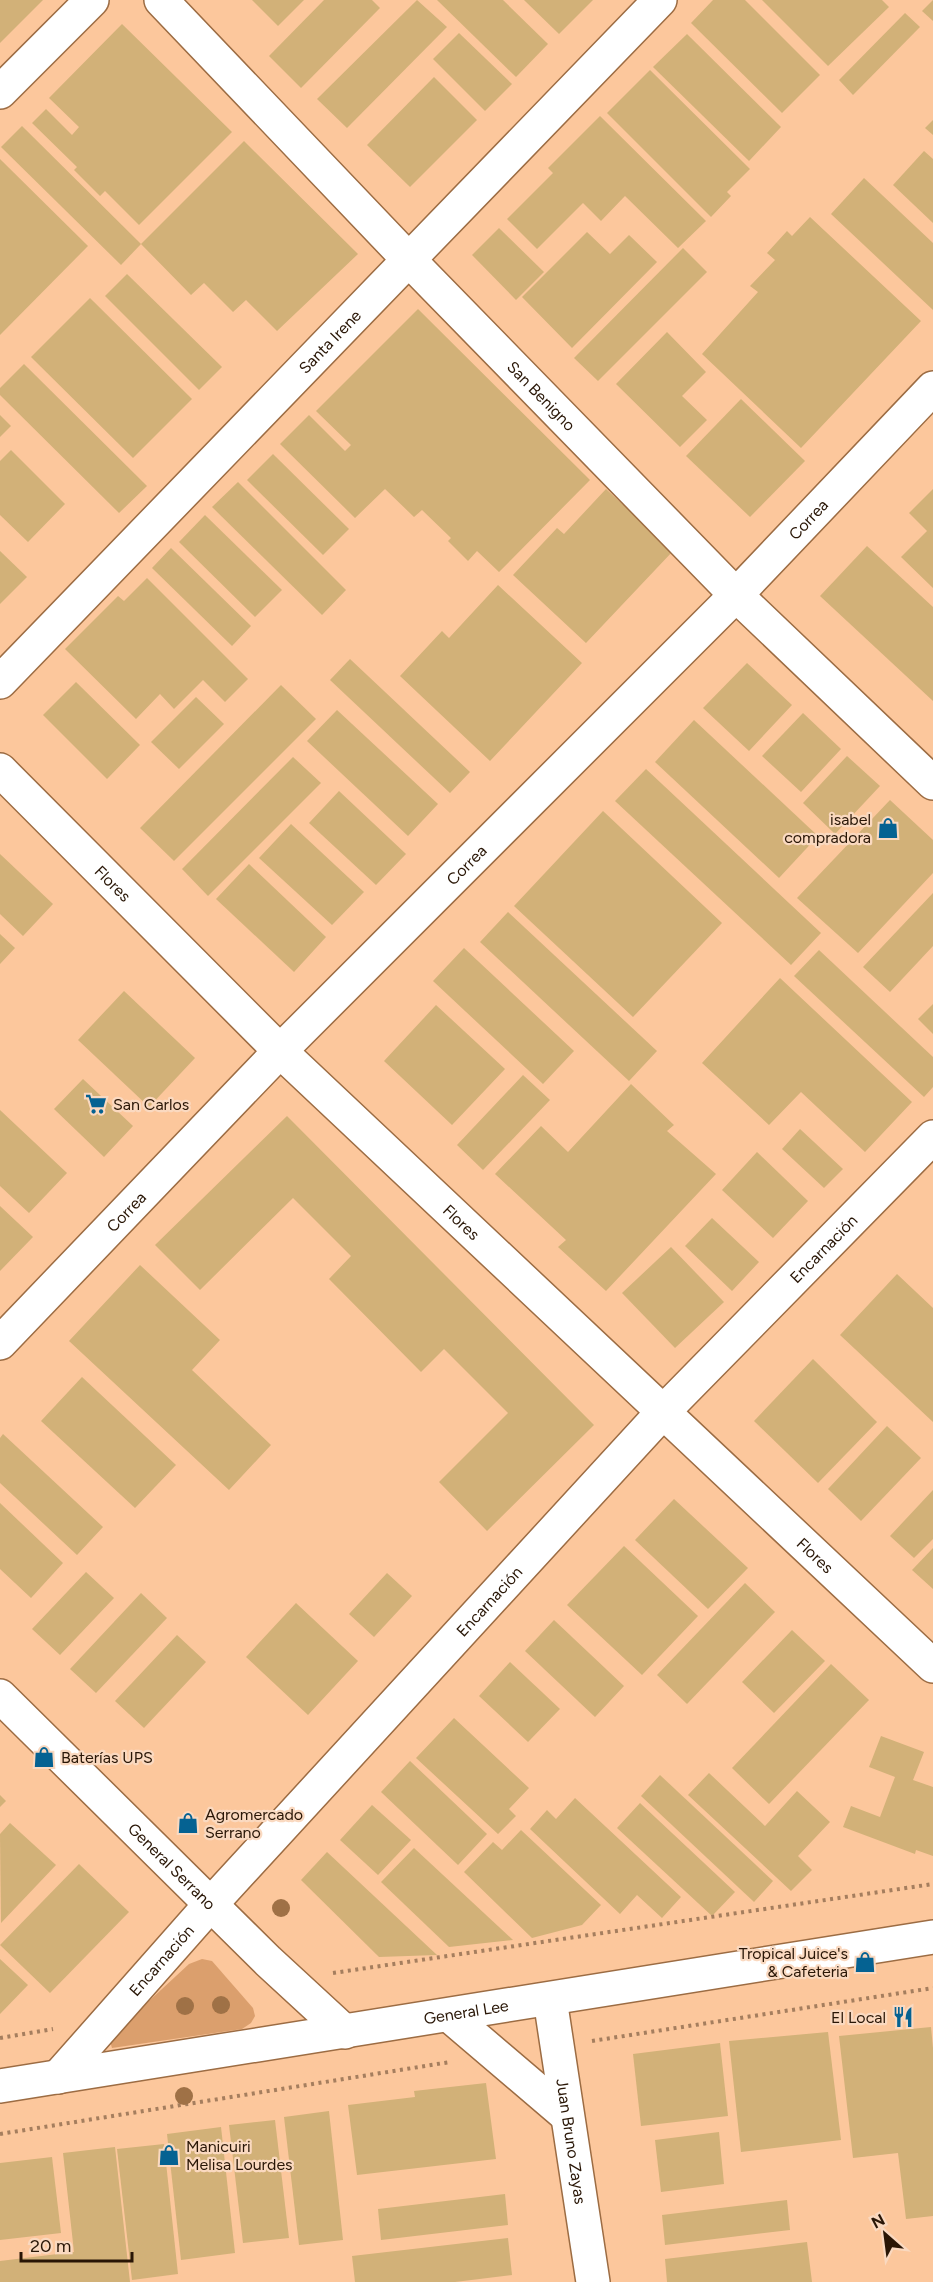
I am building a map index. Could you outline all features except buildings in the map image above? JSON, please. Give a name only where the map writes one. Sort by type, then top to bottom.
[{"type":"street","points":[[0,92],[92,0]]},
{"type":"street","name":"San Benigno","points":[[161,0],[409,260],[736,595],[933,783]]},
{"type":"street","name":"Santa Irene","points":[[0,682],[660,0]]},
{"type":"street","name":"Correa","points":[[0,1343],[280,1051],[736,595],[933,388]]},
{"type":"street","name":"Flores","points":[[0,770],[280,1051],[933,1666]]},
{"type":"street","name":"Encarnación","points":[[58,2077],[210,1905],[662,1413],[933,1137]]},
{"type":"street","name":"General Serrano","points":[[0,1696],[210,1905],[345,2032]]},
{"type":"street","name":"General Lee","points":[[0,2086],[450,2016],[933,1937]]},
{"type":"street","name":"Juan Bruno Zayas","points":[[550,2000],[593,2282]]},
{"type":"street","points":[[450,2016],[566,2114]]},
{"type":"path","points":[[288,1980],[933,1884]]},
{"type":"path","points":[[556,2047],[933,1988]]},
{"type":"path","points":[[0,2134],[495,2055]]},
{"type":"shaded area","points":[[202,1959],[212,1961],[253,2008],[255,2016],[251,2023],[242,2029],[112,2048],[109,2038],[189,1964]]},
{"type":"place","name":"isabel compradora","points":[[888,828]]},
{"type":"place","name":"San Carlos","points":[[96,1104]]},
{"type":"place","name":"Baterías UPS","points":[[44,1757]]},
{"type":"place","name":"Agromercado Serrano","points":[[188,1823]]},
{"type":"place","name":"Tropical Juice's & Cafeteria","points":[[865,1962]]},
{"type":"place","name":"El Local","points":[[903,2017]]},
{"type":"place","name":"Manicuiri Melisa Lourdes","points":[[169,2155]]}]
